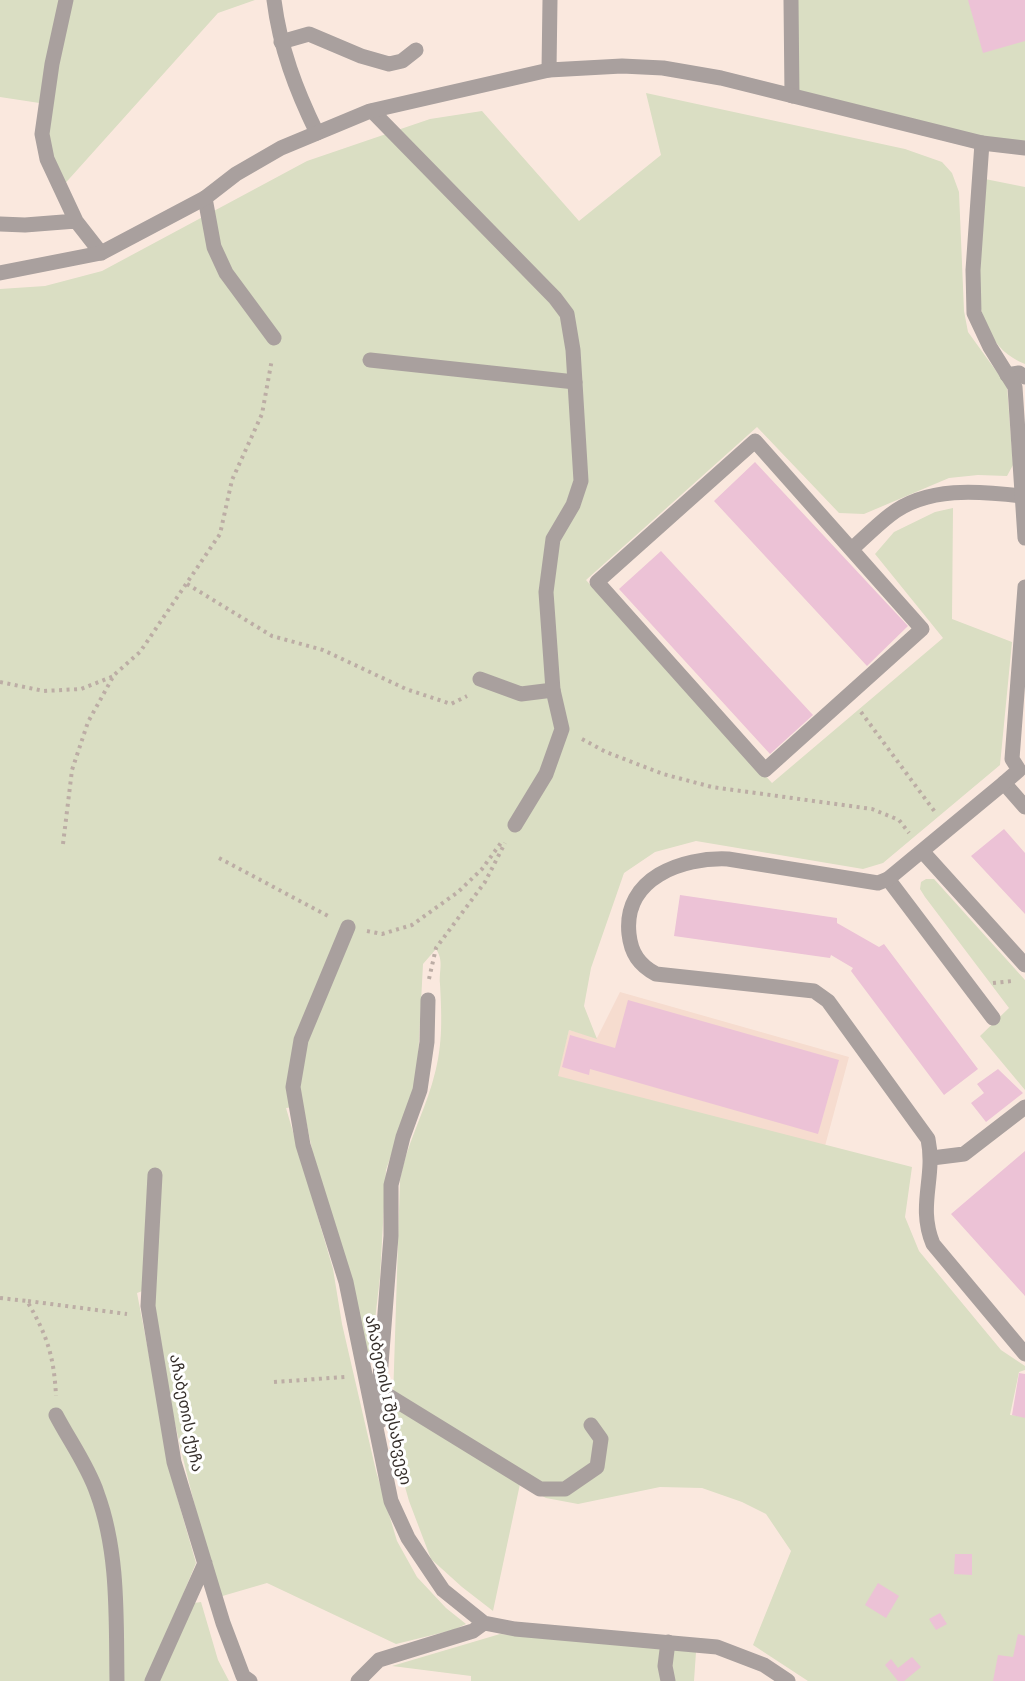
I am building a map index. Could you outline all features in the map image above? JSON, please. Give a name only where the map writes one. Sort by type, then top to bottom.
[{"type":"street","points":[[66,0],[52,63],[42,134],[47,159],[76,221],[101,254]]},
{"type":"street","points":[[274,0],[281,42],[292,80],[316,134]]},
{"type":"street","points":[[549,70],[550,0]]},
{"type":"street","points":[[791,0],[792,96]]},
{"type":"street","points":[[281,42],[309,34],[361,56],[389,64],[402,61],[416,50]]},
{"type":"street","points":[[0,273],[101,254],[205,198],[236,174],[281,148],[372,111],[549,70],[622,66],[663,68],[792,96],[982,143],[1025,148]]},
{"type":"street","points":[[372,111],[555,298],[567,314],[575,382],[581,481],[573,505],[553,539],[546,592],[553,690],[562,729],[546,774],[515,825]]},
{"type":"street","points":[[982,143],[973,270],[974,313],[1015,387],[1025,538]]},
{"type":"street","points":[[205,198],[214,247],[222,265],[274,338]]},
{"type":"street","points":[[0,224],[25,225],[76,221]]},
{"type":"street","points":[[370,360],[575,382]]},
{"type":"street","points":[[1007,375],[1019,373],[1025,377]]},
{"type":"street","points":[[755,441],[922,629],[848,695],[765,770],[597,582],[755,441]]},
{"type":"street","points":[[852,549],[891,514],[911,503],[955,492],[1022,496]]},
{"type":"street","points":[[1025,587],[1012,759],[1022,768],[888,879],[878,883],[866,883],[728,859],[707,858],[682,864],[642,887],[633,899],[628,919],[629,938],[642,966],[656,974],[814,991],[828,1001],[928,1139],[932,1158],[926,1225],[933,1244],[1025,1354]]},
{"type":"street","points":[[480,679],[521,694],[553,690]]},
{"type":"street","points":[[1004,783],[1025,807]]},
{"type":"street","points":[[922,851],[1025,965]]},
{"type":"street","points":[[888,879],[993,1018]]},
{"type":"street","name":"აჩაბეთის I შესახვევი","points":[[348,927],[301,1040],[293,1087],[303,1144],[346,1282],[363,1375],[391,1501],[408,1538],[443,1590],[484,1623],[515,1629],[717,1647],[764,1665],[788,1681]]},
{"type":"street","points":[[381,1461],[379,1390],[391,1236],[391,1185],[403,1137],[420,1090],[427,1042],[428,1000]]},
{"type":"street","points":[[932,1158],[964,1155],[1025,1107]]},
{"type":"street","name":"აჩაბეთის ქუჩა","points":[[154,1175],[150,1317],[174,1462],[243,1676],[250,1681]]},
{"type":"street","points":[[379,1390],[540,1489],[565,1489],[597,1467],[601,1439],[591,1425]]},
{"type":"street","points":[[56,1415],[97,1492],[108,1538],[115,1581],[117,1681]]},
{"type":"street","points":[[152,1681],[205,1563]]},
{"type":"street","points":[[358,1681],[379,1660],[473,1631],[484,1623]]},
{"type":"street","points":[[668,1642],[665,1666],[668,1681]]},
{"type":"path","points":[[0,682],[44,691],[81,689],[114,675],[140,652],[220,534],[232,480],[262,414],[274,338]]},
{"type":"path","points":[[187,584],[272,636],[323,650],[406,689],[451,704],[466,698],[480,679]]},
{"type":"path","points":[[63,844],[72,770],[88,722],[114,675]]},
{"type":"path","points":[[848,695],[948,829]]},
{"type":"path","points":[[562,729],[663,774],[712,787],[872,809],[899,820],[922,851]]},
{"type":"path","points":[[219,858],[348,927],[382,934],[412,925],[458,892],[482,869],[515,825]]},
{"type":"path","points":[[428,1000],[429,973],[436,948],[485,882],[515,825]]},
{"type":"path","points":[[969,986],[1014,981]]},
{"type":"path","points":[[0,1298],[150,1317]]},
{"type":"path","points":[[27,1301],[48,1338],[54,1377],[56,1415]]},
{"type":"path","points":[[274,1382],[363,1375]]},
{"type":"shaded area","points":[[620,992],[849,1057],[825,1146],[557,1077],[569,1030],[597,1038]]},
{"type":"green space","points":[[0,0],[255,0],[218,13],[61,188],[47,159],[46,104],[0,97]]},
{"type":"green space","points":[[791,0],[1025,0],[1025,148],[792,96]]},
{"type":"green space","points":[[646,93],[905,149],[942,162],[952,173],[959,192],[964,311],[968,332],[1007,386],[1013,465],[1007,476],[978,475],[949,478],[864,514],[839,513],[757,427],[586,580],[772,783],[943,638],[875,554],[894,532],[935,512],[953,508],[952,619],[1012,642],[1000,765],[883,863],[863,869],[696,841],[655,852],[624,873],[591,968],[584,1006],[597,1039],[569,1030],[558,1076],[912,1167],[905,1217],[919,1251],[1001,1350],[1025,1366],[1025,1370],[1019,1372],[1010,1415],[1025,1416],[1025,1681],[808,1681],[753,1645],[791,1551],[766,1514],[742,1502],[702,1488],[660,1487],[578,1504],[546,1498],[520,1484],[493,1611],[431,1559],[409,1501],[391,1437],[388,1415],[393,1399],[400,1180],[406,1155],[436,1071],[440,1046],[441,962],[436,949],[423,964],[417,1079],[386,1170],[380,1277],[369,1371],[315,1164],[303,1106],[286,1108],[333,1269],[342,1324],[376,1471],[397,1541],[417,1577],[446,1608],[466,1624],[453,1630],[396,1644],[267,1583],[219,1597],[171,1405],[153,1287],[137,1293],[175,1490],[196,1563],[147,1681],[123,1681],[120,1576],[93,1493],[106,1563],[116,1681],[0,1681],[0,289],[45,286],[102,271],[307,161],[430,119],[482,111],[579,221],[661,155]]},
{"type":"green space","points":[[985,179],[1025,187],[1025,364],[1004,351],[989,332],[981,309],[978,255]]},
{"type":"green space","points":[[934,879],[1025,980],[1025,1090],[980,1036],[1009,1008],[925,897],[920,889],[921,882]]},
{"type":"green space","points":[[201,1602],[218,1660],[229,1681],[158,1681],[194,1603]]},
{"type":"green space","points":[[500,1634],[696,1652],[694,1681],[471,1681],[471,1676],[392,1666]]},
{"type":"building","points":[[968,0],[1025,0],[1025,41],[983,53]]},
{"type":"building","points":[[755,462],[908,626],[867,666],[714,501]]},
{"type":"building","points":[[661,551],[813,715],[770,754],[619,589]]},
{"type":"building","points":[[1004,829],[1025,853],[1025,914],[971,856]]},
{"type":"building","points":[[680,895],[837,918],[837,923],[879,947],[884,944],[978,1069],[944,1095],[851,971],[853,968],[831,955],[830,958],[674,936]]},
{"type":"building","points":[[628,1000],[839,1060],[818,1134],[590,1069],[589,1075],[562,1067],[570,1035],[615,1048]]},
{"type":"building","points":[[998,1069],[1023,1093],[986,1122],[971,1103],[984,1093],[977,1084]]},
{"type":"building","points":[[1025,1151],[1025,1296],[951,1214]]},
{"type":"building","points":[[1019,1373],[1025,1374],[1025,1418],[1012,1415]]},
{"type":"building","points":[[955,1554],[972,1554],[972,1575],[954,1574]]},
{"type":"building","points":[[878,1583],[899,1596],[886,1618],[865,1605]]},
{"type":"building","points":[[940,1613],[947,1624],[936,1630],[929,1619]]},
{"type":"building","points":[[1018,1634],[1025,1636],[1025,1681],[993,1681],[998,1655],[1013,1657]]},
{"type":"building","points":[[912,1657],[921,1667],[904,1681],[898,1681],[885,1665],[891,1659],[898,1668]]}]
